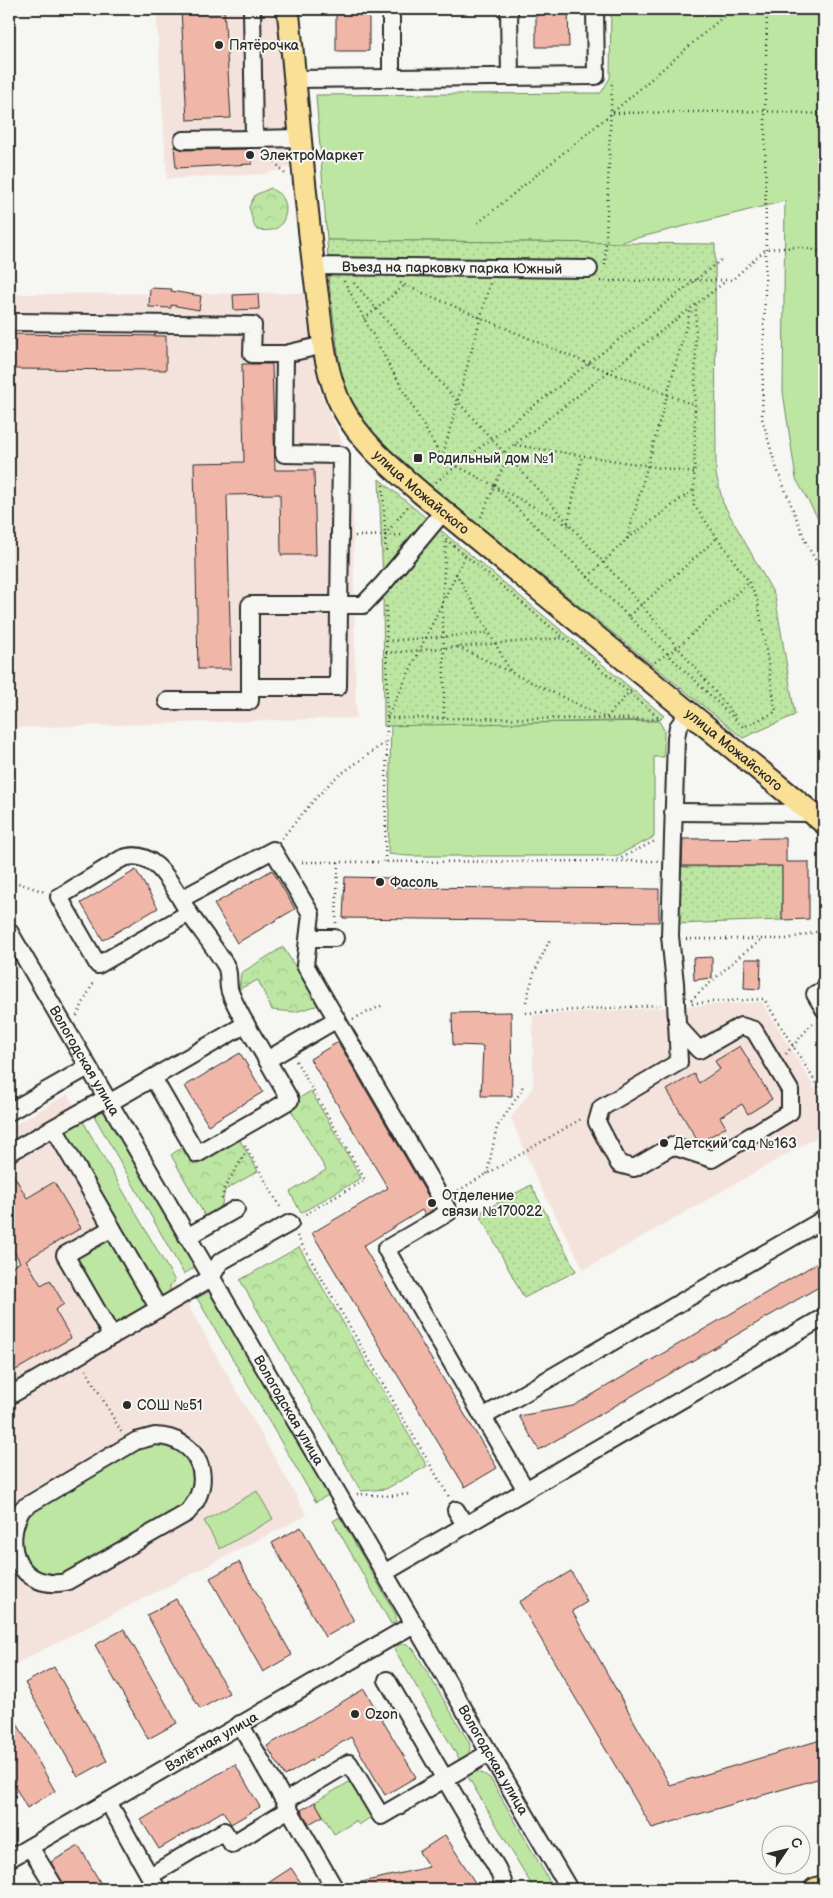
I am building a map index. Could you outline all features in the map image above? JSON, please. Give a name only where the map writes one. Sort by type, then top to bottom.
[{"type":"main road","name":"улица Можайского","points":[[288,9],[300,138],[324,345],[333,385],[342,406],[354,426],[438,519],[472,534],[818,818]]},
{"type":"main road","points":[[815,1889],[824,1886]]},
{"type":"street","points":[[252,9],[254,139]]},
{"type":"street","points":[[391,9],[392,78]]},
{"type":"street","points":[[509,9],[510,77]]},
{"type":"street","points":[[295,79],[596,76],[595,9]]},
{"type":"street","points":[[183,140],[300,138]]},
{"type":"street","name":"Въезд на парковку парка Южный","points":[[314,266],[597,270]]},
{"type":"street","points":[[16,322],[253,326],[252,354],[285,354],[324,345]]},
{"type":"street","points":[[250,687],[338,687],[341,454],[284,454],[285,354]]},
{"type":"street","points":[[167,701],[250,701],[250,605],[363,605],[438,519]]},
{"type":"street","points":[[679,1062],[670,936],[673,812],[676,738],[678,727],[688,713]]},
{"type":"street","points":[[673,812],[818,818]]},
{"type":"street","points":[[153,1078],[197,1154],[290,1100],[246,1024],[230,992],[227,968],[185,906],[167,876],[155,864],[142,857],[130,855],[59,897],[98,965],[185,906],[277,856],[311,914],[306,965],[449,1212],[386,1249],[526,1490]]},
{"type":"street","name":"Вологодская улица","points":[[9,932],[569,1889]]},
{"type":"street","points":[[309,938],[335,938]]},
{"type":"street","points":[[824,991],[815,994],[824,1009]]},
{"type":"street","points":[[267,1060],[339,1022]]},
{"type":"street","points":[[9,1153],[153,1078],[246,1024]]},
{"type":"street","points":[[677,1026],[699,1050]]},
{"type":"street","points":[[741,1026],[754,1030],[790,1090],[790,1112],[712,1159],[672,1146],[634,1168],[619,1164],[597,1122],[601,1108],[699,1050],[741,1026]]},
{"type":"street","points":[[9,1112],[88,1067]]},
{"type":"street","points":[[54,1128],[159,1309]]},
{"type":"street","points":[[187,1237],[236,1209]]},
{"type":"street","points":[[483,1417],[824,1219]]},
{"type":"street","points":[[9,1396],[211,1278],[220,1262],[290,1224]]},
{"type":"street","points":[[112,1228],[66,1255],[112,1336]]},
{"type":"street","points":[[384,1573],[824,1317]]},
{"type":"street","points":[[9,1508],[134,1439],[165,1436],[179,1441],[191,1450],[197,1458],[202,1478],[199,1497],[194,1506],[179,1519],[66,1582],[47,1584],[28,1577],[21,1570],[11,1553],[9,1534],[16,1515],[31,1502],[134,1439]]},
{"type":"street","points":[[456,1510],[465,1525]]},
{"type":"street","name":"Взлётная улица","points":[[9,1859],[414,1624]]},
{"type":"street","points":[[387,1680],[497,1868],[503,1882],[502,1889]]},
{"type":"street","points":[[240,1724],[335,1889]]},
{"type":"street","points":[[108,1802],[154,1883],[224,1831],[232,1844],[349,1763],[381,1816],[489,1753]]},
{"type":"street","points":[[30,1847],[56,1889]]},
{"type":"path","points":[[478,223],[612,113],[732,9]]},
{"type":"path","points":[[767,9],[765,111],[766,249],[762,418],[775,464],[807,545],[824,575]]},
{"type":"path","points":[[612,113],[765,111],[824,114]]},
{"type":"path","points":[[597,270],[612,113]]},
{"type":"path","points":[[732,280],[766,249],[798,248],[824,252]]},
{"type":"path","points":[[458,466],[722,260]]},
{"type":"path","points":[[342,277],[442,458],[572,528]]},
{"type":"path","points":[[350,278],[458,402],[505,452],[678,647],[743,727]]},
{"type":"path","points":[[505,452],[727,280]]},
{"type":"path","points":[[364,319],[410,281]]},
{"type":"path","points":[[399,282],[589,364],[694,406]]},
{"type":"path","points":[[442,458],[491,282]]},
{"type":"path","points":[[696,304],[694,505],[749,582],[758,602],[776,712],[743,727]]},
{"type":"path","points":[[626,539],[692,307]]},
{"type":"path","points":[[514,445],[694,473]]},
{"type":"path","points":[[472,534],[508,456]]},
{"type":"path","points":[[568,523],[582,456]]},
{"type":"path","points":[[385,862],[387,579],[382,484],[389,490]]},
{"type":"path","points":[[494,486],[743,727]]},
{"type":"path","points":[[588,577],[626,539],[694,490]]},
{"type":"path","points":[[401,501],[438,519],[446,540],[442,606],[444,718]]},
{"type":"path","points":[[385,536],[408,506]]},
{"type":"path","points":[[340,536],[385,536]]},
{"type":"path","points":[[629,616],[717,538]]},
{"type":"path","points":[[387,718],[661,719],[446,540]]},
{"type":"path","points":[[387,718],[465,556]]},
{"type":"path","points":[[456,573],[512,674]]},
{"type":"path","points":[[652,664],[678,647],[749,582]]},
{"type":"path","points":[[386,641],[490,634]]},
{"type":"path","points":[[386,653],[562,638]]},
{"type":"path","points":[[458,647],[606,718]]},
{"type":"path","points":[[606,718],[632,689]]},
{"type":"path","points":[[387,741],[334,779],[314,800],[277,856],[338,862],[672,861]]},
{"type":"path","points":[[615,861],[658,839]]},
{"type":"path","points":[[335,938],[338,862]]},
{"type":"path","points":[[9,880],[59,897]]},
{"type":"path","points":[[670,936],[684,939],[787,939],[824,930]]},
{"type":"path","points":[[526,1002],[534,973],[551,937]]},
{"type":"path","points":[[526,1013],[688,1003],[741,955],[763,939]]},
{"type":"path","points":[[339,1022],[383,1005]]},
{"type":"path","points":[[794,1045],[824,1009]]},
{"type":"path","points":[[288,1048],[364,1180],[290,1224]]},
{"type":"path","points":[[487,1174],[497,1127],[522,1090],[523,1084]]},
{"type":"path","points":[[442,1200],[601,1108]]},
{"type":"path","points":[[236,1131],[268,1190],[290,1224],[456,1510]]},
{"type":"path","points":[[216,1220],[224,1189],[247,1150]]},
{"type":"path","points":[[78,1356],[134,1439]]},
{"type":"path","points":[[356,1494],[390,1496],[410,1494]]},
{"type":"shaded area","points":[[156,9],[279,9],[298,165],[264,174],[167,179]]},
{"type":"shaded area","points":[[303,293],[319,389],[352,464],[356,718],[9,728],[9,294]]},
{"type":"shaded area","name":"Детский сад №163","points":[[762,1002],[824,1103],[824,1133],[584,1270],[536,1178],[511,1118],[533,1087],[533,1015]]},
{"type":"shaded area","name":"СОШ №51","points":[[68,1094],[307,1515],[9,1667],[9,1128]]},
{"type":"green space","points":[[611,9],[824,9],[824,529],[796,479],[783,392],[785,201],[617,243],[327,240],[316,95],[601,93],[610,78]]},
{"type":"green space","points":[[271,188],[284,199],[285,217],[275,229],[267,231],[257,230],[249,207],[255,195]]},
{"type":"green space","points":[[327,240],[715,244],[716,474],[723,503],[775,596],[795,715],[743,738],[384,446],[354,408],[342,383],[329,283]]},
{"type":"green space","points":[[379,479],[664,716],[659,720],[384,726],[383,584]]},
{"type":"green space","points":[[659,721],[664,730],[664,757],[654,757],[654,837],[616,856],[407,856],[388,854],[391,725]]},
{"type":"green space","points":[[782,866],[782,920],[677,924],[677,867]]},
{"type":"green space","points":[[283,947],[319,1005],[295,1012],[272,1010],[258,980],[239,989],[241,973]]},
{"type":"green space","points":[[311,1091],[361,1178],[301,1213],[290,1192],[326,1170],[288,1105]]},
{"type":"green space","points":[[109,1105],[200,1264],[184,1274],[93,1114]]},
{"type":"green space","points":[[81,1118],[175,1281],[170,1285],[170,1299],[154,1292],[60,1130]]},
{"type":"green space","points":[[238,1137],[258,1171],[225,1190],[221,1208],[205,1216],[171,1155],[181,1148],[198,1159]]},
{"type":"green space","points":[[531,1185],[576,1271],[524,1298],[479,1213]]},
{"type":"green space","points":[[108,1235],[150,1306],[114,1327],[72,1257]]},
{"type":"green space","points":[[299,1247],[427,1466],[386,1489],[361,1491],[240,1280]]},
{"type":"green space","points":[[214,1289],[332,1493],[316,1502],[197,1298]]},
{"type":"green space","points":[[145,1443],[172,1445],[187,1458],[192,1466],[194,1485],[188,1502],[174,1515],[65,1577],[37,1574],[18,1553],[23,1516]]},
{"type":"green space","points":[[257,1491],[273,1519],[220,1549],[204,1521]]},
{"type":"green space","points":[[340,1517],[396,1615],[396,1622],[391,1624],[333,1521]]},
{"type":"green space","points":[[408,1644],[414,1650],[470,1744],[468,1755],[461,1762],[393,1647]]},
{"type":"green space","points":[[475,1771],[490,1778],[554,1889],[534,1889],[467,1775]]},
{"type":"green space","points":[[349,1782],[354,1784],[372,1813],[371,1817],[359,1825],[356,1821],[334,1834],[315,1802]]},
{"type":"building","points":[[181,9],[224,9],[231,118],[187,120]]},
{"type":"building","points":[[336,9],[369,9],[369,51],[336,51]]},
{"type":"building","points":[[536,9],[568,9],[569,47],[536,47]]},
{"type":"building","points":[[174,146],[183,150],[251,149],[252,164],[176,168]]},
{"type":"building","points":[[150,288],[172,289],[171,291],[201,296],[199,310],[171,305],[171,308],[149,307]]},
{"type":"building","points":[[258,294],[259,309],[234,310],[233,295]]},
{"type":"building","points":[[9,334],[166,336],[166,370],[9,369]]},
{"type":"building","points":[[242,364],[272,364],[275,470],[314,470],[316,555],[281,555],[280,494],[227,495],[231,669],[198,669],[194,463],[244,462]]},
{"type":"building","points":[[786,838],[786,862],[809,862],[809,919],[782,920],[782,866],[682,866],[683,839]]},
{"type":"building","points":[[136,870],[158,908],[103,940],[81,903]]},
{"type":"building","points":[[272,870],[295,909],[237,943],[214,904]]},
{"type":"building","points":[[345,877],[394,878],[393,887],[659,889],[659,922],[343,918]]},
{"type":"building","points":[[712,957],[712,978],[694,980],[693,958]]},
{"type":"building","points":[[745,959],[761,959],[760,989],[744,988]]},
{"type":"building","points":[[511,1012],[512,1096],[481,1096],[483,1046],[453,1045],[452,1013]]},
{"type":"building","points":[[338,1042],[435,1208],[425,1215],[422,1210],[363,1246],[497,1468],[465,1487],[312,1233],[388,1188],[310,1059]]},
{"type":"building","points":[[740,1046],[772,1099],[748,1114],[742,1104],[720,1117],[726,1127],[699,1143],[667,1090],[694,1074],[699,1083],[720,1069],[715,1061]]},
{"type":"building","points":[[240,1053],[263,1092],[208,1125],[185,1086]]},
{"type":"building","points":[[9,1167],[27,1198],[54,1182],[81,1228],[26,1260],[41,1285],[50,1280],[64,1304],[55,1310],[71,1338],[9,1374],[9,1269],[20,1262],[9,1242]]},
{"type":"building","points":[[824,1259],[824,1284],[539,1450],[519,1416],[573,1406]]},
{"type":"building","points":[[301,1527],[354,1621],[325,1637],[272,1543]]},
{"type":"building","points":[[239,1562],[292,1655],[263,1672],[210,1578]]},
{"type":"building","points":[[571,1571],[587,1602],[572,1611],[670,1785],[824,1739],[824,1777],[652,1828],[519,1602]]},
{"type":"building","points":[[176,1599],[229,1693],[200,1709],[147,1615]]},
{"type":"building","points":[[124,1629],[177,1723],[148,1739],[95,1645]]},
{"type":"building","points":[[54,1667],[107,1761],[78,1777],[25,1683]]},
{"type":"building","points":[[364,1689],[416,1777],[385,1795],[351,1737],[285,1776],[267,1746]]},
{"type":"building","points":[[9,1709],[55,1791],[27,1808],[9,1776]]},
{"type":"building","points":[[235,1764],[260,1807],[231,1824],[223,1811],[159,1849],[141,1820]]},
{"type":"building","points":[[315,1802],[323,1816],[309,1824],[301,1810]]},
{"type":"building","points":[[445,1835],[479,1889],[353,1889],[353,1884],[429,1867],[419,1852]]},
{"type":"building","points":[[79,1846],[104,1889],[66,1889],[51,1862]]},
{"type":"building","points":[[291,1868],[305,1889],[259,1889]]},
{"type":"place","name":"Пятёрочка","points":[[219,45]]},
{"type":"place","name":"ЭлектроМаркет","points":[[250,155]]},
{"type":"place","name":"Родильный дом №1","points":[[418,458]]},
{"type":"place","name":"Фасоль","points":[[380,882]]},
{"type":"place","name":"Детский сад №163","points":[[664,1143]]},
{"type":"place","name":"Отделение связи №170022","points":[[432,1203]]},
{"type":"place","name":"СОШ №51","points":[[127,1405]]},
{"type":"place","name":"Ozon","points":[[355,1714]]}]
